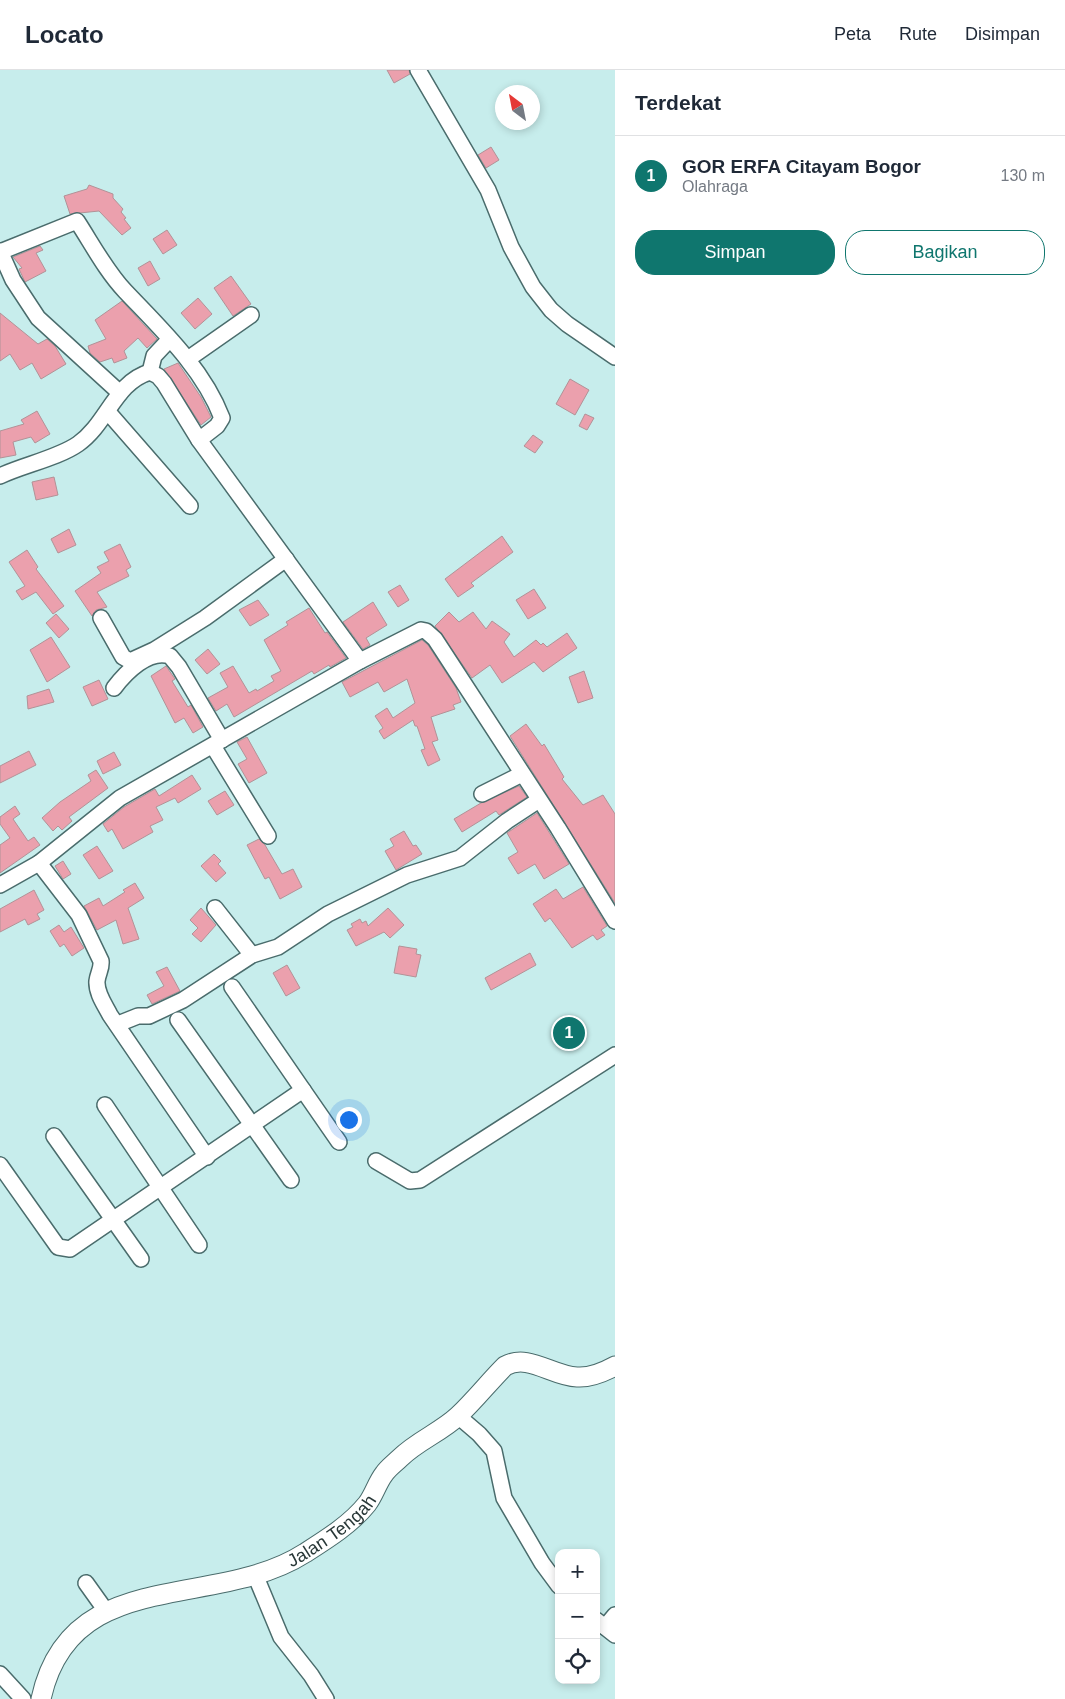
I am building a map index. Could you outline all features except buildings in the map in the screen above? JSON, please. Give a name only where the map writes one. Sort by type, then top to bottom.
[{"type":"main road","name":"Jalan Tengah","points":[[45,1698],[49,1673],[66,1643],[88,1620],[106,1611],[138,1601],[256,1577],[293,1561],[358,1515],[369,1502],[384,1473],[402,1455],[458,1416],[505,1366],[515,1360],[578,1377],[604,1372],[615,1366]]},
{"type":"street","points":[[418,70],[488,190],[511,247],[533,287],[552,310],[567,324],[615,357]]},
{"type":"street","points":[[120,393],[38,318],[13,280],[0,252],[77,221],[117,281],[188,359],[222,418],[217,426],[199,440]]},
{"type":"street","points":[[188,359],[251,316]]},
{"type":"street","points":[[150,372],[154,356],[169,340]]},
{"type":"street","points":[[0,476],[79,444],[108,412],[120,393],[134,379],[150,372]]},
{"type":"street","points":[[150,372],[158,376],[164,383],[199,440],[360,661]]},
{"type":"street","points":[[108,412],[190,506]]},
{"type":"street","points":[[100,618],[123,657],[130,661],[154,650],[205,618],[286,559]]},
{"type":"street","points":[[0,885],[39,863],[120,798],[360,661],[414,632],[426,631],[435,639],[615,921]]},
{"type":"street","points":[[114,688],[139,662],[160,654],[170,656],[179,667],[217,743],[268,836]]},
{"type":"street","points":[[482,794],[522,774]]},
{"type":"street","points":[[118,1024],[138,1016],[149,1016],[183,1000],[252,955],[278,947],[313,923],[407,875],[460,858],[500,826],[539,800]]},
{"type":"street","points":[[39,863],[79,915],[101,961],[102,969],[97,980],[98,991],[110,1015],[118,1024],[207,1157]]},
{"type":"street","points":[[215,908],[252,955]]},
{"type":"street","points":[[232,987],[339,1142]]},
{"type":"street","points":[[178,1020],[291,1180]]},
{"type":"street","points":[[376,1161],[410,1181],[420,1180],[615,1055]]},
{"type":"street","points":[[0,1165],[60,1249],[70,1249],[162,1189],[303,1090]]},
{"type":"street","points":[[105,1106],[199,1245]]},
{"type":"street","points":[[54,1136],[141,1259]]},
{"type":"street","points":[[458,1416],[479,1434],[494,1452],[504,1498],[542,1563],[555,1581]]},
{"type":"street","points":[[256,1577],[281,1638],[311,1675],[326,1699]]},
{"type":"street","points":[[86,1583],[106,1611]]},
{"type":"street","points":[[605,1627],[615,1615]]},
{"type":"street","points":[[0,1674],[23,1699]]},
{"type":"place","name":"GOR ERFA Citayam Bogor","points":[[569,1033]]}]
